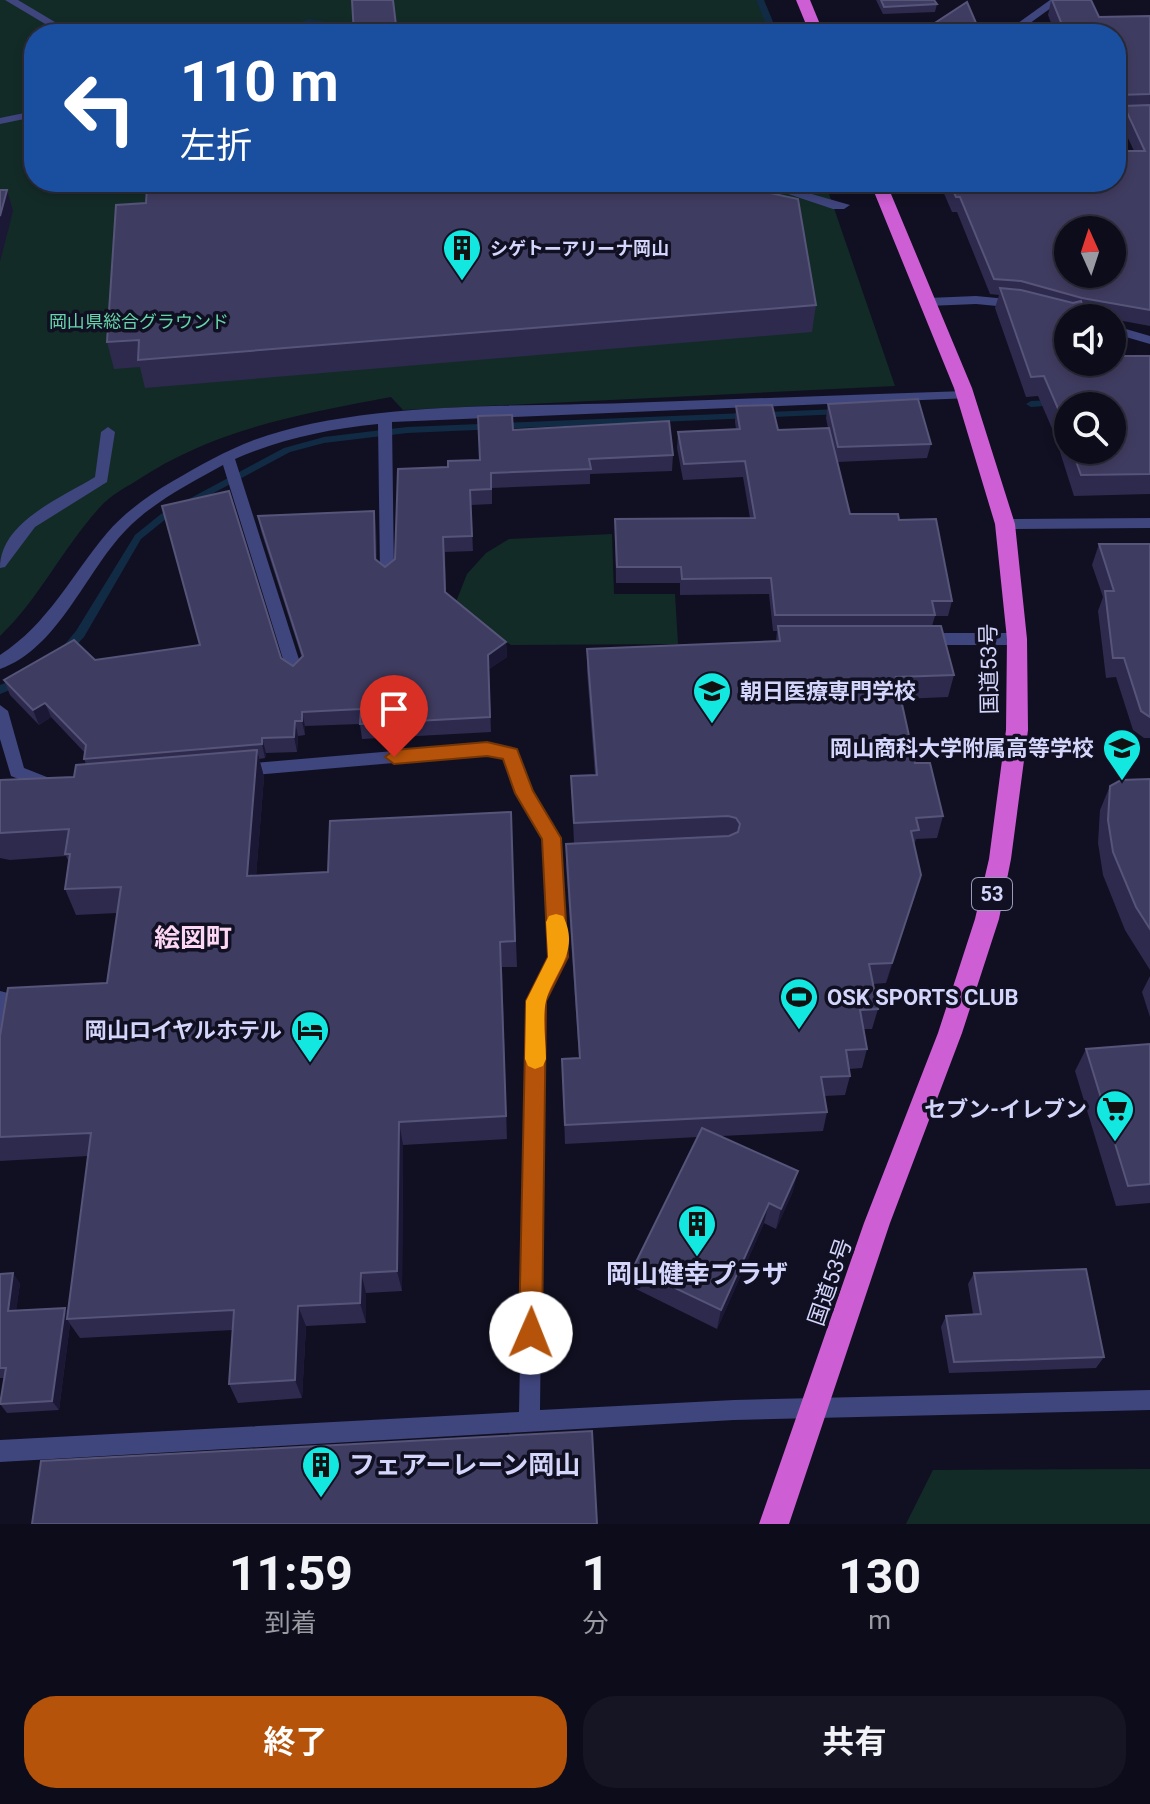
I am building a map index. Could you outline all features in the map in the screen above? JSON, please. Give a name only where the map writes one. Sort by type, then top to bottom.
[{"type":"highway","points":[[803,0],[813,24]]},
{"type":"highway","name":"国道53号","points":[[774,1524],[877,1223],[950,1033],[987,919],[1011,793],[1017,730],[1017,639],[1005,524],[965,395],[882,192]]},
{"type":"street","points":[[10,0],[52,24]]},
{"type":"street","points":[[1022,24],[1057,0]]},
{"type":"street","points":[[1126,115],[1150,114]]},
{"type":"street","points":[[0,121],[24,116]]},
{"type":"street","points":[[791,192],[833,205],[844,205]]},
{"type":"street","points":[[928,302],[976,300],[1030,307]]},
{"type":"street","points":[[1126,333],[1150,340]]},
{"type":"street","points":[[0,663],[26,648],[53,622],[111,538],[137,511],[286,433],[385,429],[486,413],[965,395]]},
{"type":"street","points":[[385,429],[387,574]]},
{"type":"street","points":[[0,563],[30,523],[102,479],[108,432]]},
{"type":"street","points":[[229,463],[295,672]]},
{"type":"street","points":[[1005,524],[1150,523]]},
{"type":"street","points":[[903,639],[1017,639]]},
{"type":"street","points":[[0,711],[17,772],[52,786],[68,785]]},
{"type":"street","points":[[223,772],[487,749],[510,754],[525,793],[560,855],[558,957],[536,1001],[529,1423]]},
{"type":"street","points":[[0,999],[6,999],[0,1032]]},
{"type":"street","points":[[0,1451],[814,1408],[1150,1400]]},
{"type":"green space","name":"岡山県総合グラウンド","points":[[0,0],[758,0],[767,24],[24,24],[24,192],[828,192],[895,386],[403,410],[391,397],[291,417],[196,448],[109,498],[0,636]]},
{"type":"green space","points":[[612,534],[614,594],[675,594],[678,644],[511,645],[454,607],[467,574],[486,553],[509,539]]},
{"type":"green space","points":[[1150,1469],[1150,1524],[906,1524],[933,1470]]},
{"type":"water","points":[[309,19],[333,24],[296,24]]},
{"type":"building","points":[[352,0],[393,0],[396,24],[353,24]]},
{"type":"building","points":[[881,0],[934,0],[937,4],[884,7]]},
{"type":"building","points":[[1052,0],[1091,0],[1099,17],[1150,16],[1150,94],[1126,95],[1126,24],[1062,24]]},
{"type":"building","points":[[967,2],[976,24],[933,24]]},
{"type":"building","points":[[1150,105],[1150,310],[1082,298],[1021,281],[994,279],[960,197],[956,197],[954,192],[1126,192],[1126,151],[1145,151],[1126,106]]},
{"type":"building","points":[[0,190],[7,190],[0,216]]},
{"type":"building","name":"シゲトーアリーナ岡山","points":[[147,192],[766,192],[798,199],[816,305],[138,360],[139,340],[107,342],[116,205],[146,203]]},
{"type":"building","points":[[1000,288],[1073,303],[1081,301],[1082,304],[1054,304],[1054,376],[1126,376],[1126,356],[1150,356],[1150,474],[1081,475],[1077,464],[1126,464],[1126,392],[1054,392],[1054,399],[1044,376],[1031,377]]},
{"type":"building","points":[[918,399],[931,444],[838,447],[828,404]]},
{"type":"building","points":[[772,405],[778,430],[829,428],[850,514],[898,514],[899,520],[936,519],[952,601],[932,601],[935,615],[775,615],[771,578],[682,579],[681,567],[617,567],[615,519],[755,518],[745,461],[684,464],[678,432],[740,429],[736,406]]},
{"type":"building","points":[[512,415],[513,430],[669,421],[673,455],[589,459],[591,469],[491,473],[491,489],[470,490],[472,536],[443,537],[445,592],[506,642],[488,655],[490,717],[360,724],[361,709],[302,712],[302,721],[295,721],[294,737],[262,738],[262,744],[84,759],[86,745],[45,703],[33,710],[4,680],[74,640],[95,660],[200,645],[162,506],[229,491],[281,658],[293,666],[303,656],[258,516],[374,511],[375,559],[385,567],[395,559],[398,469],[448,467],[448,461],[480,460],[478,416]]},
{"type":"building","points":[[1099,544],[1150,544],[1150,717],[1141,711],[1124,658],[1113,658],[1105,591],[1114,591]]},
{"type":"building","points":[[778,626],[941,626],[954,675],[896,677],[915,763],[930,763],[943,816],[916,818],[919,830],[911,831],[921,875],[892,963],[869,964],[878,1009],[860,1010],[867,1049],[846,1050],[850,1076],[821,1077],[827,1112],[565,1125],[562,1059],[580,1058],[566,844],[729,836],[738,832],[740,824],[736,818],[728,816],[574,823],[571,776],[597,775],[587,649],[780,641]]},
{"type":"building","name":"岡山ロイヤルホテル","points":[[257,750],[247,876],[328,872],[330,821],[511,812],[515,941],[500,942],[506,1116],[399,1122],[397,1271],[361,1273],[360,1303],[298,1306],[295,1380],[229,1384],[234,1310],[67,1319],[91,1133],[0,1137],[0,1036],[8,988],[107,983],[121,887],[65,889],[70,854],[65,854],[69,829],[0,833],[0,780],[74,777],[76,765]]},
{"type":"building","points":[[1150,779],[1150,929],[1136,907],[1113,852],[1108,820],[1110,786],[1121,780]]},
{"type":"building","points":[[1150,1044],[1150,1184],[1128,1186],[1086,1049]]},
{"type":"building","name":"岡山健幸プラザ","points":[[702,1128],[798,1171],[781,1209],[769,1203],[721,1310],[633,1268]]},
{"type":"building","points":[[1086,1269],[1104,1357],[954,1362],[946,1316],[981,1314],[974,1273]]},
{"type":"building","points":[[13,1273],[8,1311],[65,1308],[52,1401],[0,1404],[6,1368],[0,1368],[0,1274]]},
{"type":"building","name":"フェアーレーン岡山","points":[[592,1431],[597,1524],[32,1524],[41,1461]]},
{"type":"waterway","points":[[760,0],[770,24]]},
{"type":"waterway","points":[[1031,404],[1054,403]]},
{"type":"waterway","points":[[65,650],[80,634],[138,537],[164,516],[287,450],[324,440],[407,430],[839,412]]},
{"type":"waterway","points":[[0,690],[18,682]]},
{"type":"slow traffic","points":[[535,1059],[536,1001],[558,957],[556,922]]},
{"type":"place","name":"シゲトーアリーナ岡山","points":[[462,282]]},
{"type":"place","name":"朝日医療専門学校","points":[[712,725]]},
{"type":"place","name":"岡山商科大学附属高等学校","points":[[1122,782]]},
{"type":"place","name":"OSK SPORTS CLUB","points":[[799,1031]]},
{"type":"place","name":"岡山ロイヤルホテル","points":[[310,1064]]},
{"type":"place","name":"セブン-イレブン","points":[[1115,1143]]},
{"type":"place","name":"岡山健幸プラザ","points":[[697,1258]]},
{"type":"place","name":"フェアーレーン岡山","points":[[321,1499]]},
{"type":"district","name":"絵図町","points":[[193,938]]},
{"type":"route","points":[[394,757],[487,749],[510,754],[525,793],[551,838],[558,957],[536,1001],[531,1333]]}]
